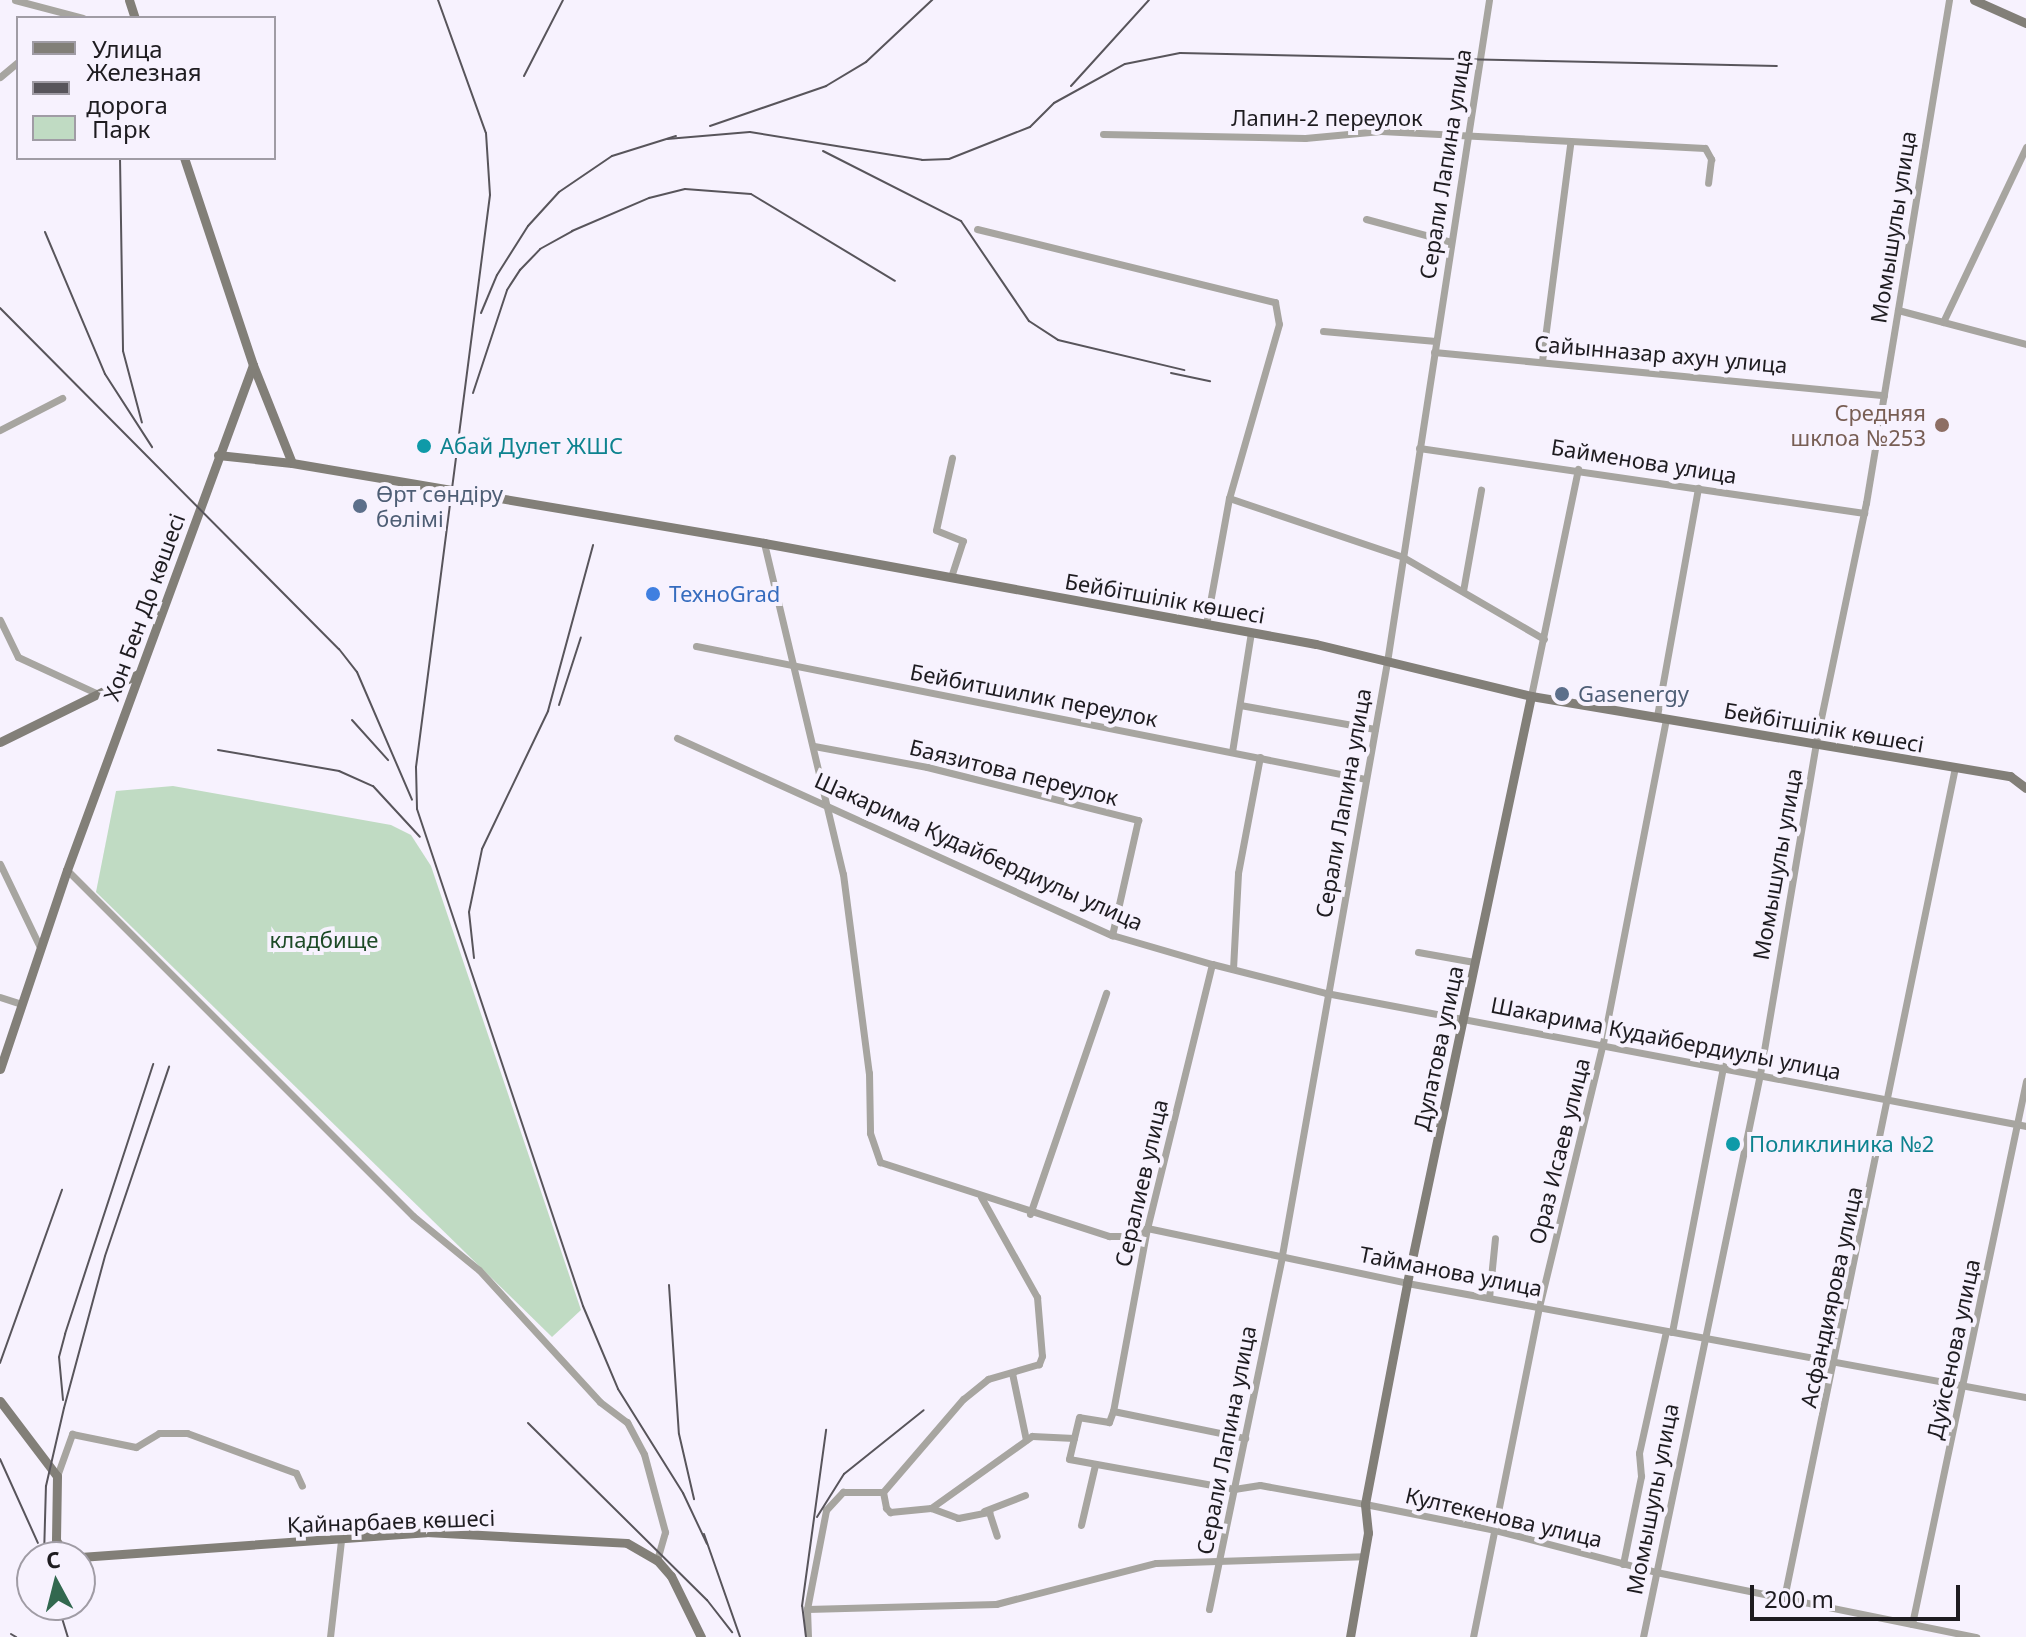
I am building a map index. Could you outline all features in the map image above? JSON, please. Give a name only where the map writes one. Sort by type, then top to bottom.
[{"type":"street","points":[[15,0],[70,16]]},
{"type":"street","name":"Серали Лапина улица","points":[[1209,1609],[1282,1255],[1387,662],[1489,0]]},
{"type":"street","name":"Момышулы улица","points":[[1643,1637],[1760,1074],[1816,742],[1864,513],[1949,0]]},
{"type":"street","points":[[1974,0],[2026,23]]},
{"type":"street","points":[[0,77],[16,64]]},
{"type":"street","name":"Лапин-2 переулок","points":[[1103,134],[1305,138],[1381,131],[1570,144],[1705,148],[1711,159],[1708,183]]},
{"type":"street","points":[[1542,361],[1570,144]]},
{"type":"street","points":[[1943,322],[2026,147]]},
{"type":"street","points":[[185,160],[253,365],[292,463]]},
{"type":"street","points":[[1366,219],[1451,242]]},
{"type":"street","points":[[977,229],[1275,302],[1279,324],[1229,498],[1206,624]]},
{"type":"street","points":[[1898,310],[2026,344]]},
{"type":"street","points":[[1323,331],[1436,341]]},
{"type":"street","name":"Сайынназар ахун улица","points":[[1434,352],[1884,395]]},
{"type":"street","name":"Хон Бен До көшесі","points":[[0,1069],[67,870],[253,365]]},
{"type":"street","points":[[0,430],[62,398]]},
{"type":"street","name":"Байменова улица","points":[[1419,448],[1864,513]]},
{"type":"street","name":"Бейбітшілік көшесі","points":[[218,455],[292,463],[764,543],[1251,632],[1531,696],[2010,776],[2026,788]]},
{"type":"street","points":[[951,577],[963,541],[936,530],[952,458]]},
{"type":"street","name":"Дулатова улица","points":[[1350,1637],[1363,1556],[1365,1504],[1407,1283],[1578,469]]},
{"type":"street","name":"Ораз Исаев улица","points":[[1473,1637],[1539,1307],[1603,1043],[1662,718],[1698,488]]},
{"type":"street","points":[[1463,591],[1481,490]]},
{"type":"street","points":[[1229,498],[1403,557],[1544,639]]},
{"type":"street","points":[[764,543],[828,803]]},
{"type":"street","points":[[0,620],[18,657],[98,694]]},
{"type":"street","points":[[1232,752],[1251,632]]},
{"type":"street","name":"Бейбитшилик переулок","points":[[696,646],[1365,779]]},
{"type":"street","points":[[0,742],[138,674]]},
{"type":"street","points":[[1240,705],[1375,729]]},
{"type":"street","name":"Шакарима Кудайбердиулы улица","points":[[677,738],[828,803],[1112,935],[1212,964],[1326,993],[1603,1043],[2023,1125]]},
{"type":"street","name":"Баязитова переулок","points":[[814,746],[927,767],[1138,820],[1112,935]]},
{"type":"street","points":[[1233,969],[1238,873],[1260,757]]},
{"type":"street","name":"Асфандиярова улица","points":[[1784,1598],[1890,1101],[1955,767]]},
{"type":"street","points":[[2010,776],[2026,779]]},
{"type":"street","name":"Тайманова улица","points":[[828,803],[855,938],[871,1092],[870,1133],[880,1162],[1030,1214],[1109,1236],[1133,1236],[1147,1228],[1407,1283],[2026,1397]]},
{"type":"street","points":[[0,864],[40,947]]},
{"type":"street","points":[[67,870],[413,1216],[479,1270],[565,1366],[627,1422],[644,1454],[665,1532],[657,1560]]},
{"type":"street","points":[[1418,952],[1474,962]]},
{"type":"street","name":"Сералиев улица","points":[[1113,1411],[1147,1228],[1212,964]]},
{"type":"street","points":[[1030,1214],[1106,993]]},
{"type":"street","points":[[0,997],[22,1004]]},
{"type":"street","points":[[1623,1564],[1641,1476],[1639,1453],[1669,1331],[1723,1066]]},
{"type":"street","name":"Дуйсенова улица","points":[[1912,1624],[2023,1125],[2026,1081]]},
{"type":"street","points":[[808,1637],[807,1609],[826,1510],[843,1492],[883,1492],[963,1399],[988,1379],[1039,1364],[1042,1356],[1037,1297],[981,1197]]},
{"type":"street","points":[[1489,1298],[1495,1238]]},
{"type":"street","points":[[1012,1373],[1026,1440]]},
{"type":"street","points":[[0,1401],[57,1476]]},
{"type":"street","points":[[931,1508],[1026,1440],[1040,1434],[1074,1438],[1079,1417],[1109,1422],[1113,1411],[1245,1438]]},
{"type":"street","points":[[57,1541],[57,1476],[72,1434],[136,1447],[159,1433],[187,1433],[296,1473],[302,1486]]},
{"type":"street","name":"Култекенова улица","points":[[1074,1438],[1069,1459],[1095,1465],[1234,1489],[1260,1485],[1365,1504],[1495,1530],[1656,1572],[1976,1637]]},
{"type":"street","points":[[1081,1525],[1095,1465]]},
{"type":"street","points":[[883,1492],[886,1508],[890,1512],[931,1508],[958,1518],[1025,1495]]},
{"type":"street","points":[[984,1511],[989,1512],[997,1536]]},
{"type":"street","name":"Қайнарбаев көшесі","points":[[96,1555],[188,1546],[479,1532],[627,1543],[657,1560],[671,1576],[701,1637]]},
{"type":"street","points":[[330,1637],[341,1541]]},
{"type":"street","points":[[807,1609],[996,1604],[1156,1563],[1221,1558],[1363,1556]]},
{"type":"green space","name":"кладбище","points":[[173,786],[391,825],[411,835],[431,866],[581,1310],[552,1337],[96,892],[116,791]]},
{"type":"railway","points":[[438,0],[486,133],[490,195],[416,767],[417,809],[583,1306],[618,1389],[683,1493],[707,1544]]},
{"type":"railway","points":[[524,76],[563,0]]},
{"type":"railway","points":[[710,126],[826,86],[866,62],[932,0]]},
{"type":"railway","points":[[1071,86],[1149,0]]},
{"type":"railway","points":[[667,139],[750,132],[922,160],[949,159],[1030,127],[1054,103],[1125,64],[1180,53],[1777,66]]},
{"type":"railway","points":[[481,313],[497,275],[528,226],[559,192],[612,156],[676,136]]},
{"type":"railway","points":[[823,151],[961,221],[1029,321],[1058,340],[1184,370]]},
{"type":"railway","points":[[120,160],[123,351],[142,423]]},
{"type":"railway","points":[[473,393],[507,290],[520,270],[540,249],[572,231],[649,198],[685,189],[751,194],[895,281]]},
{"type":"railway","points":[[45,232],[105,374],[152,447]]},
{"type":"railway","points":[[0,308],[339,649],[357,672],[412,800]]},
{"type":"railway","points":[[1171,373],[1210,381]]},
{"type":"railway","points":[[474,958],[469,912],[482,849],[548,711],[593,545]]},
{"type":"railway","points":[[559,705],[581,637]]},
{"type":"railway","points":[[352,720],[388,760]]},
{"type":"railway","points":[[218,750],[339,771],[373,786],[420,837]]},
{"type":"railway","points":[[63,1400],[59,1357],[65,1334],[153,1064]]},
{"type":"railway","points":[[44,1541],[46,1486],[64,1408],[105,1256],[169,1067]]},
{"type":"railway","points":[[0,1363],[62,1190]]},
{"type":"railway","points":[[669,1285],[679,1434],[694,1499]]},
{"type":"railway","points":[[817,1517],[844,1474],[924,1410]]},
{"type":"railway","points":[[528,1423],[707,1600],[732,1632]]},
{"type":"railway","points":[[806,1637],[802,1606],[826,1430]]},
{"type":"railway","points":[[0,1459],[37,1541]]},
{"type":"railway","points":[[704,1534],[740,1637]]},
{"type":"railway","points":[[63,1621],[68,1637]]},
{"type":"railway","points":[[11,1634],[16,1637]]},
{"type":"place","name":"Средняя шклоа №253","points":[[1942,425]]},
{"type":"place","name":"Абай Дулет ЖШС","points":[[424,446]]},
{"type":"place","name":"Өрт сөндіру бөлімі","points":[[360,506]]},
{"type":"place","name":"ТехноGrad","points":[[653,594]]},
{"type":"place","name":"Gasenergy","points":[[1562,694]]},
{"type":"place","name":"Поликлиника №2","points":[[1733,1144]]}]
